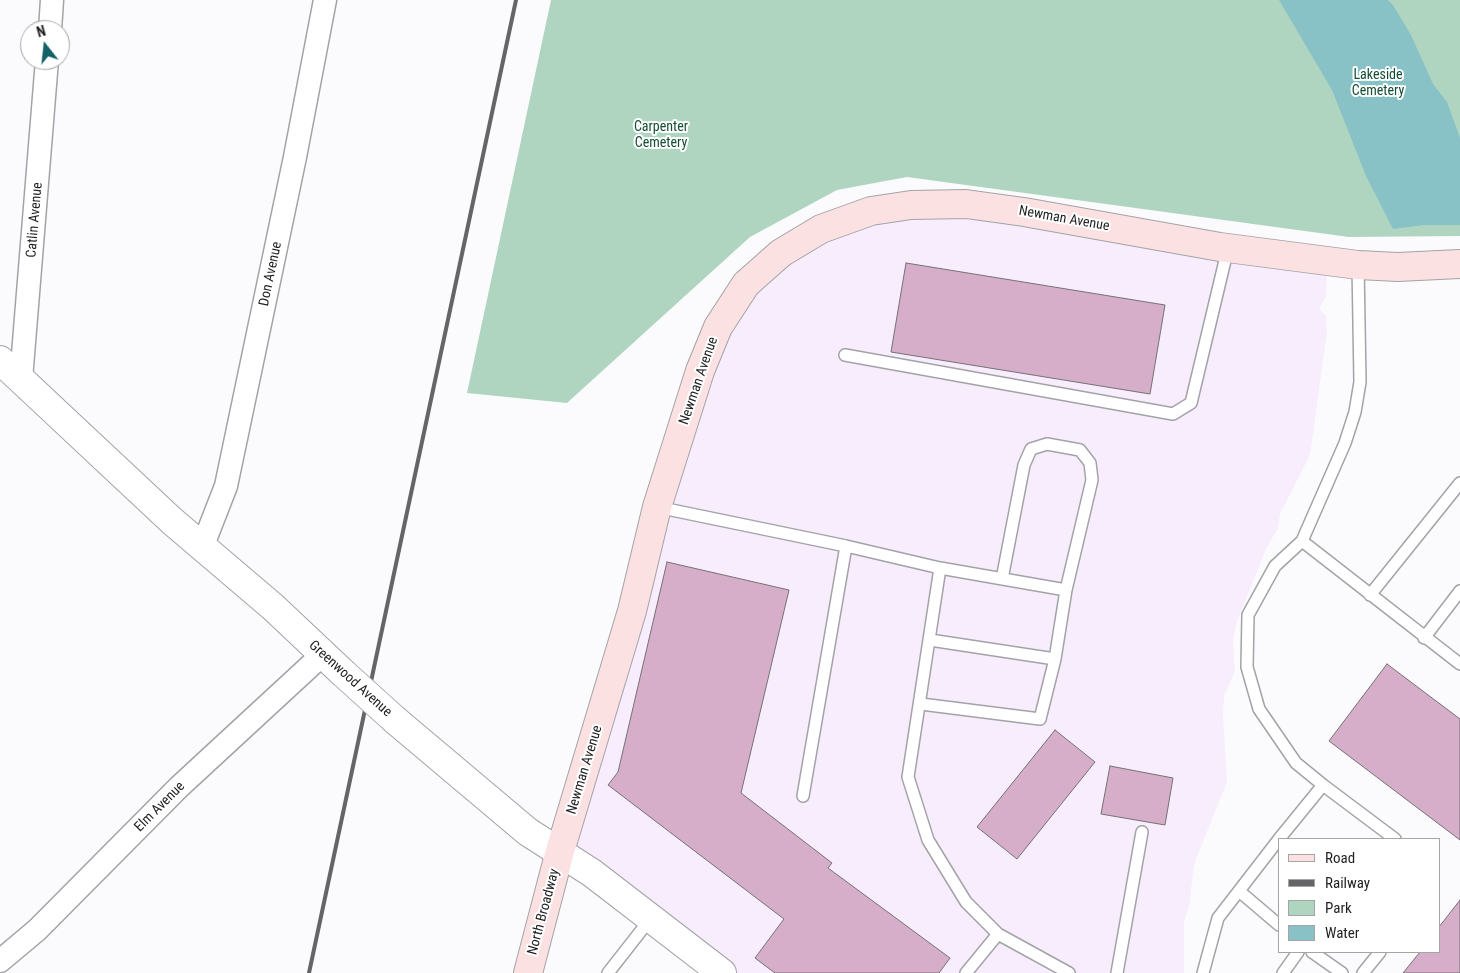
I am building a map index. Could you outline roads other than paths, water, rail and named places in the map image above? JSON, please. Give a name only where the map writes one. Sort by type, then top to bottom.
[{"type":"main road","name":"Newman Avenue","points":[[560,851],[632,611],[657,507],[700,371],[718,327],[746,284],[781,253],[821,229],[871,211],[911,205],[966,204],[1024,212],[1228,248],[1358,265],[1398,267],[1460,264]]},
{"type":"main road","name":"North Broadway","points":[[528,973],[560,851]]},
{"type":"street","points":[[51,20],[52,0]]},
{"type":"street","name":"Don Avenue","points":[[203,545],[226,486],[295,157],[325,0]]},
{"type":"street","name":"Catlin Avenue","points":[[21,379],[46,70]]},
{"type":"street","name":"Greenwood Avenue","points":[[0,360],[172,520],[203,545],[395,720],[528,832],[560,851],[722,973]]},
{"type":"street","name":"Elm Avenue","points":[[0,961],[38,930],[179,787],[332,663]]},
{"type":"lane","points":[[845,354],[1173,414],[1191,403],[1228,248]]},
{"type":"lane","points":[[1358,265],[1360,382],[1355,412],[1345,443],[1302,541],[1275,566],[1248,615],[1247,667],[1258,709],[1296,764],[1394,838]]},
{"type":"lane","points":[[921,704],[1040,719],[1055,659],[1066,590],[1092,480],[1090,463],[1080,450],[1047,444],[1031,449],[1024,465],[1002,579]]},
{"type":"lane","points":[[1370,595],[1460,483]]},
{"type":"lane","points":[[657,507],[846,546],[940,568],[1066,590]]},
{"type":"lane","points":[[1302,541],[1424,638],[1460,664]]},
{"type":"lane","points":[[803,796],[846,546]]},
{"type":"lane","points":[[940,568],[921,704],[908,777],[928,840],[966,902],[998,934],[1069,973]]},
{"type":"lane","points":[[1424,638],[1460,591]]},
{"type":"lane","points":[[930,640],[1055,659]]},
{"type":"lane","points":[[1280,838],[1324,785]]},
{"type":"lane","points":[[1117,973],[1142,832]]},
{"type":"lane","points":[[1203,973],[1218,918],[1278,840]]},
{"type":"lane","points":[[1239,891],[1278,924]]},
{"type":"lane","points":[[608,973],[651,918]]},
{"type":"lane","points":[[966,973],[998,934]]},
{"type":"lane","points":[[1283,973],[1297,953]]},
{"type":"lane","points":[[1313,953],[1342,973]]},
{"type":"lane","points":[[1363,973],[1379,953]]},
{"type":"water","name":"Lakeside Cemetery","points":[[1279,0],[1388,0],[1393,5],[1411,35],[1433,84],[1447,102],[1460,138],[1460,225],[1424,225],[1393,229],[1366,176],[1332,90]]},
{"type":"railway","points":[[309,973],[516,0]]},
{"type":"park label","name":"Carpenter Cemetery","points":[[661,136]]}]
